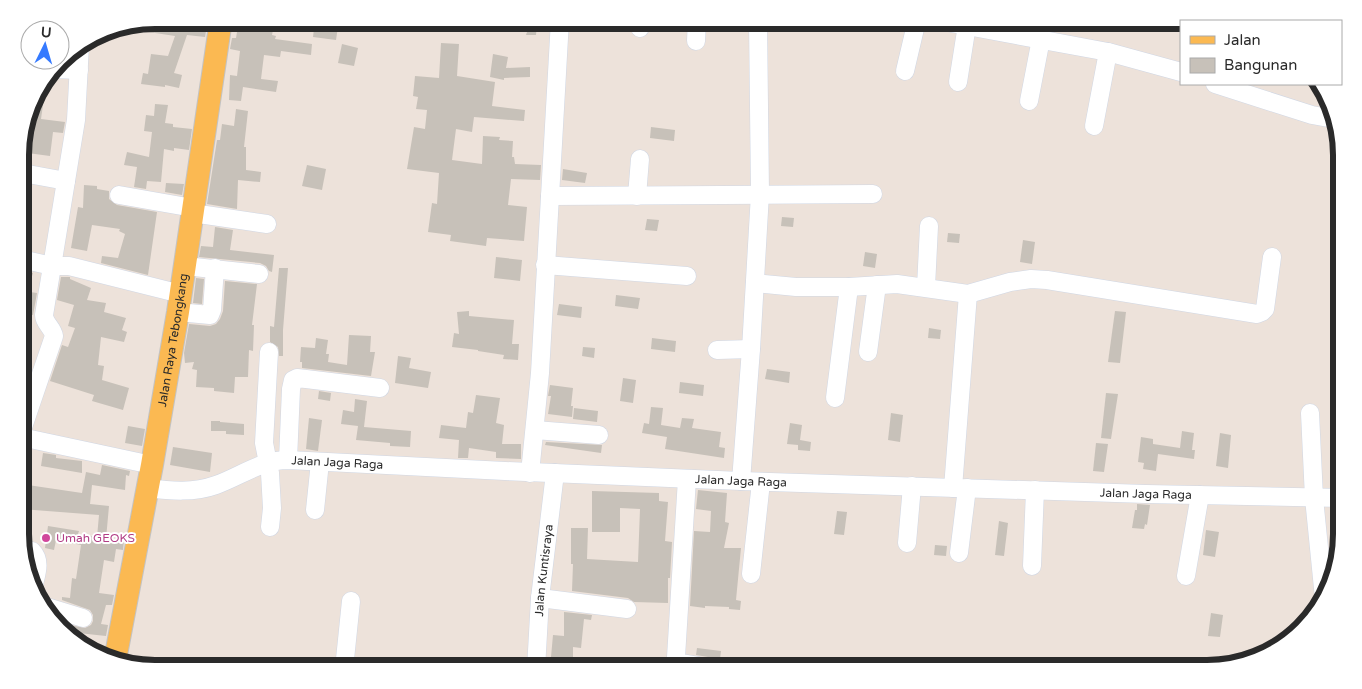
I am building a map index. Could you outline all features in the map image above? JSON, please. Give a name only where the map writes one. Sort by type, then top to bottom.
[{"type":"main road","name":"Jalan Raya Tebongkang","points":[[116,655],[152,465],[185,266],[221,29]]},
{"type":"street","points":[[530,472],[540,373],[559,29]]},
{"type":"street","points":[[696,40],[697,29]]},
{"type":"street","points":[[741,481],[760,194],[758,29]]},
{"type":"street","points":[[905,71],[915,29]]},
{"type":"street","points":[[958,82],[971,29]]},
{"type":"street","points":[[995,29],[1108,52],[1180,72]]},
{"type":"street","points":[[1028,101],[1037,29]]},
{"type":"street","points":[[1094,126],[1108,52]]},
{"type":"street","points":[[29,409],[54,336],[54,332],[44,320],[44,316],[76,120],[80,54]]},
{"type":"street","points":[[70,70],[79,70]]},
{"type":"street","points":[[1218,85],[1312,115],[1328,118]]},
{"type":"street","points":[[637,196],[640,159]]},
{"type":"street","points":[[29,174],[66,181]]},
{"type":"street","points":[[550,196],[872,194]]},
{"type":"street","points":[[119,196],[267,224]]},
{"type":"street","points":[[926,287],[929,226]]},
{"type":"street","points":[[755,283],[796,287],[849,287],[897,284],[968,294],[1019,280],[1047,280],[1257,314],[1265,310],[1272,256]]},
{"type":"street","points":[[29,261],[52,266],[69,266],[210,315],[215,268]]},
{"type":"street","points":[[545,265],[687,276]]},
{"type":"street","points":[[185,266],[259,274]]},
{"type":"street","points":[[868,352],[877,285]]},
{"type":"street","points":[[835,398],[849,287]]},
{"type":"street","points":[[960,553],[960,488],[968,294]]},
{"type":"street","points":[[717,350],[751,349]]},
{"type":"street","points":[[269,352],[264,443],[278,461]]},
{"type":"street","points":[[270,527],[272,508],[270,473],[278,461],[292,380],[297,378],[380,388]]},
{"type":"street","points":[[1310,412],[1314,498],[1323,584]]},
{"type":"street","points":[[535,430],[599,436]]},
{"type":"street","points":[[29,440],[152,465]]},
{"type":"street","name":"Jalan Jaga Raga","points":[[147,488],[168,491],[203,489],[278,461],[760,482],[1333,498]]},
{"type":"street","points":[[315,510],[320,462]]},
{"type":"street","name":"Jalan Kuntisraya","points":[[537,660],[540,598],[555,473]]},
{"type":"street","points":[[677,660],[687,479]]},
{"type":"street","points":[[751,574],[760,482]]},
{"type":"street","points":[[907,543],[912,486]]},
{"type":"street","points":[[1032,566],[1035,490]]},
{"type":"street","points":[[1186,576],[1200,495]]},
{"type":"street","points":[[30,551],[37,557],[38,565],[36,575]]},
{"type":"street","points":[[540,598],[627,609]]},
{"type":"street","points":[[345,660],[351,601]]},
{"type":"street","points":[[54,609],[83,618]]},
{"type":"building","points":[[206,29],[205,37],[187,35],[174,73],[182,75],[179,88],[165,85],[165,87],[141,84],[143,73],[148,74],[151,54],[168,56],[175,36],[137,30]]},
{"type":"building","points":[[238,29],[273,29],[272,35],[276,36],[275,39],[312,44],[311,55],[281,51],[280,57],[264,55],[261,79],[278,81],[276,92],[243,87],[241,101],[229,100],[230,75],[237,76],[240,51],[230,49],[232,38],[236,38]]},
{"type":"building","points":[[314,29],[338,29],[336,40],[313,37]]},
{"type":"building","points":[[506,29],[536,29],[536,35],[526,35],[527,32]]},
{"type":"building","points":[[441,43],[459,44],[457,76],[495,82],[492,106],[525,110],[524,121],[474,117],[472,132],[456,129],[452,160],[482,164],[483,136],[500,137],[499,140],[513,141],[512,157],[514,157],[515,164],[541,165],[540,180],[511,179],[508,205],[527,207],[524,241],[487,238],[486,246],[450,241],[451,235],[428,232],[432,203],[437,204],[439,173],[407,169],[414,127],[425,129],[427,110],[416,109],[418,97],[413,96],[415,76],[439,78]]},
{"type":"building","points":[[342,44],[358,48],[354,66],[338,63]]},
{"type":"building","points":[[493,54],[508,57],[506,68],[530,67],[530,77],[504,78],[504,80],[490,77]]},
{"type":"building","points":[[44,95],[41,119],[65,122],[63,133],[53,132],[50,156],[29,153],[33,122]]},
{"type":"building","points":[[155,104],[168,105],[165,123],[173,124],[173,127],[192,129],[189,150],[174,148],[174,151],[164,149],[161,182],[147,181],[146,189],[134,187],[137,167],[124,165],[127,152],[149,157],[152,132],[144,131],[146,115],[154,116]]},
{"type":"building","points":[[236,109],[248,111],[244,147],[246,147],[246,170],[261,172],[260,182],[238,180],[237,209],[207,204],[217,140],[220,140],[222,124],[234,126]]},
{"type":"building","points":[[651,127],[675,130],[674,141],[650,138]]},
{"type":"building","points":[[307,165],[326,169],[322,190],[302,186]]},
{"type":"building","points":[[563,169],[587,173],[585,183],[562,180]]},
{"type":"building","points":[[166,183],[184,184],[182,195],[165,192]]},
{"type":"building","points":[[84,185],[97,186],[97,189],[109,191],[109,199],[117,205],[157,212],[148,275],[101,263],[102,256],[118,258],[125,234],[119,231],[120,229],[92,225],[87,251],[71,248],[78,207],[83,208]]},
{"type":"building","points":[[782,217],[794,218],[793,227],[781,226]]},
{"type":"building","points":[[647,219],[659,220],[657,231],[645,230]]},
{"type":"building","points":[[215,227],[233,230],[230,250],[274,255],[272,272],[260,263],[199,257],[201,246],[213,247]]},
{"type":"building","points":[[948,233],[960,234],[959,243],[947,242]]},
{"type":"building","points":[[1023,240],[1035,242],[1032,264],[1020,262]]},
{"type":"building","points":[[865,252],[877,254],[875,268],[863,266]]},
{"type":"building","points":[[496,257],[522,260],[520,281],[494,278]]},
{"type":"building","points":[[279,268],[288,268],[283,356],[279,356],[278,347],[270,342],[270,326],[274,327]]},
{"type":"building","points":[[29,272],[33,273],[29,286]]},
{"type":"building","points":[[61,277],[70,277],[70,279],[91,288],[87,300],[106,303],[104,312],[126,318],[122,330],[127,332],[124,342],[101,337],[98,365],[104,366],[102,380],[129,388],[123,410],[92,401],[94,395],[50,381],[62,345],[68,347],[75,328],[68,326],[74,305],[57,300]]},
{"type":"building","points":[[196,278],[204,279],[202,304],[193,303]]},
{"type":"building","points":[[225,281],[257,284],[252,325],[254,325],[253,351],[249,350],[248,377],[235,377],[234,393],[214,391],[214,388],[196,387],[197,370],[192,369],[194,362],[185,363],[184,353],[189,324],[210,326],[216,324],[220,319],[223,311]]},
{"type":"building","points":[[30,292],[37,293],[33,315],[29,314]]},
{"type":"building","points":[[616,295],[640,298],[638,309],[615,306]]},
{"type":"building","points":[[559,304],[582,307],[581,318],[557,315]]},
{"type":"building","points":[[469,311],[469,316],[514,320],[512,344],[519,344],[518,360],[503,359],[504,355],[452,347],[454,333],[459,334],[457,312]]},
{"type":"building","points":[[1115,311],[1126,312],[1120,363],[1108,362]]},
{"type":"building","points":[[929,328],[941,330],[940,339],[928,338]]},
{"type":"building","points":[[349,335],[371,336],[370,352],[375,352],[371,376],[302,368],[302,362],[300,362],[301,347],[315,348],[316,338],[328,340],[326,354],[329,354],[328,362],[347,365]]},
{"type":"building","points":[[652,338],[676,341],[675,352],[651,349]]},
{"type":"building","points":[[583,347],[595,348],[594,358],[582,356]]},
{"type":"building","points":[[398,356],[411,358],[409,368],[431,372],[428,388],[395,383]]},
{"type":"building","points":[[767,369],[790,372],[789,383],[765,379]]},
{"type":"building","points":[[623,378],[636,380],[633,403],[620,401]]},
{"type":"building","points":[[680,382],[704,385],[703,396],[679,393]]},
{"type":"building","points":[[550,385],[573,388],[572,417],[548,414],[551,396],[548,396]]},
{"type":"building","points":[[319,391],[331,393],[330,401],[318,399]]},
{"type":"building","points":[[1106,393],[1118,394],[1111,439],[1101,438]]},
{"type":"building","points":[[476,395],[500,398],[496,423],[504,425],[502,444],[521,444],[521,459],[496,458],[496,452],[469,448],[468,458],[458,458],[459,440],[439,438],[441,425],[466,428],[468,412],[473,413]]},
{"type":"building","points":[[355,399],[367,401],[364,427],[411,431],[410,447],[390,446],[390,443],[356,440],[358,426],[341,424],[343,410],[354,412]]},
{"type":"building","points":[[651,407],[663,408],[661,425],[680,428],[682,418],[694,419],[692,428],[721,432],[719,447],[725,448],[724,458],[665,449],[667,437],[642,433],[644,423],[649,424]]},
{"type":"building","points":[[574,408],[598,411],[597,422],[573,419]]},
{"type":"building","points":[[891,413],[903,415],[900,442],[888,440]]},
{"type":"building","points":[[309,418],[322,420],[318,451],[306,449]]},
{"type":"building","points":[[211,421],[244,424],[244,435],[226,434],[226,431],[211,431]]},
{"type":"building","points":[[790,423],[802,425],[800,440],[811,442],[810,451],[798,450],[798,445],[787,444]]},
{"type":"building","points":[[128,426],[145,429],[142,446],[125,443]]},
{"type":"building","points":[[1182,431],[1194,433],[1192,450],[1195,450],[1194,459],[1158,454],[1156,471],[1143,469],[1144,463],[1138,462],[1141,437],[1153,439],[1153,444],[1180,448]]},
{"type":"building","points":[[1220,433],[1231,435],[1228,468],[1216,466]]},
{"type":"building","points":[[546,442],[602,445],[601,453],[545,445]]},
{"type":"building","points":[[1096,443],[1108,444],[1104,472],[1093,471]]},
{"type":"building","points":[[173,447],[212,453],[210,472],[170,465]]},
{"type":"building","points":[[43,453],[56,455],[56,458],[82,461],[82,473],[41,466]]},
{"type":"building","points":[[102,465],[130,471],[129,476],[126,475],[125,490],[92,485],[90,504],[109,506],[106,539],[124,540],[123,550],[116,549],[114,562],[104,560],[99,593],[114,595],[112,605],[106,605],[101,624],[108,625],[106,636],[77,633],[72,629],[70,625],[85,628],[91,625],[93,615],[90,610],[62,600],[62,597],[70,598],[72,578],[76,579],[81,545],[56,540],[54,550],[45,548],[48,526],[79,531],[78,534],[97,537],[99,515],[29,510],[29,485],[82,493],[86,472],[100,475]]},
{"type":"building","points":[[698,490],[727,493],[725,522],[729,523],[724,548],[741,548],[736,600],[741,601],[740,610],[729,609],[729,607],[705,606],[705,608],[690,606],[694,531],[710,532],[711,511],[696,509]]},
{"type":"building","points":[[592,491],[659,493],[659,501],[668,502],[665,541],[672,542],[670,578],[668,578],[668,603],[634,602],[628,598],[572,591],[571,528],[588,528],[587,559],[638,562],[640,509],[620,508],[620,532],[592,532]]},
{"type":"building","points":[[1137,504],[1150,505],[1147,525],[1145,524],[1144,529],[1132,528]]},
{"type":"building","points":[[837,511],[847,512],[844,535],[834,534]]},
{"type":"building","points":[[999,521],[1008,523],[1004,556],[995,555]]},
{"type":"building","points":[[1206,530],[1219,532],[1215,557],[1203,555]]},
{"type":"building","points":[[935,545],[947,546],[946,556],[934,555]]},
{"type":"building","points":[[564,612],[592,615],[591,620],[584,619],[581,648],[573,647],[573,660],[547,660],[547,657],[551,657],[553,635],[564,636]]},
{"type":"building","points":[[1211,613],[1223,615],[1220,637],[1208,636]]},
{"type":"building","points":[[697,648],[721,651],[720,659],[696,655]]},
{"type":"place","name":"Umah GEOKS","points":[[46,538]]}]
